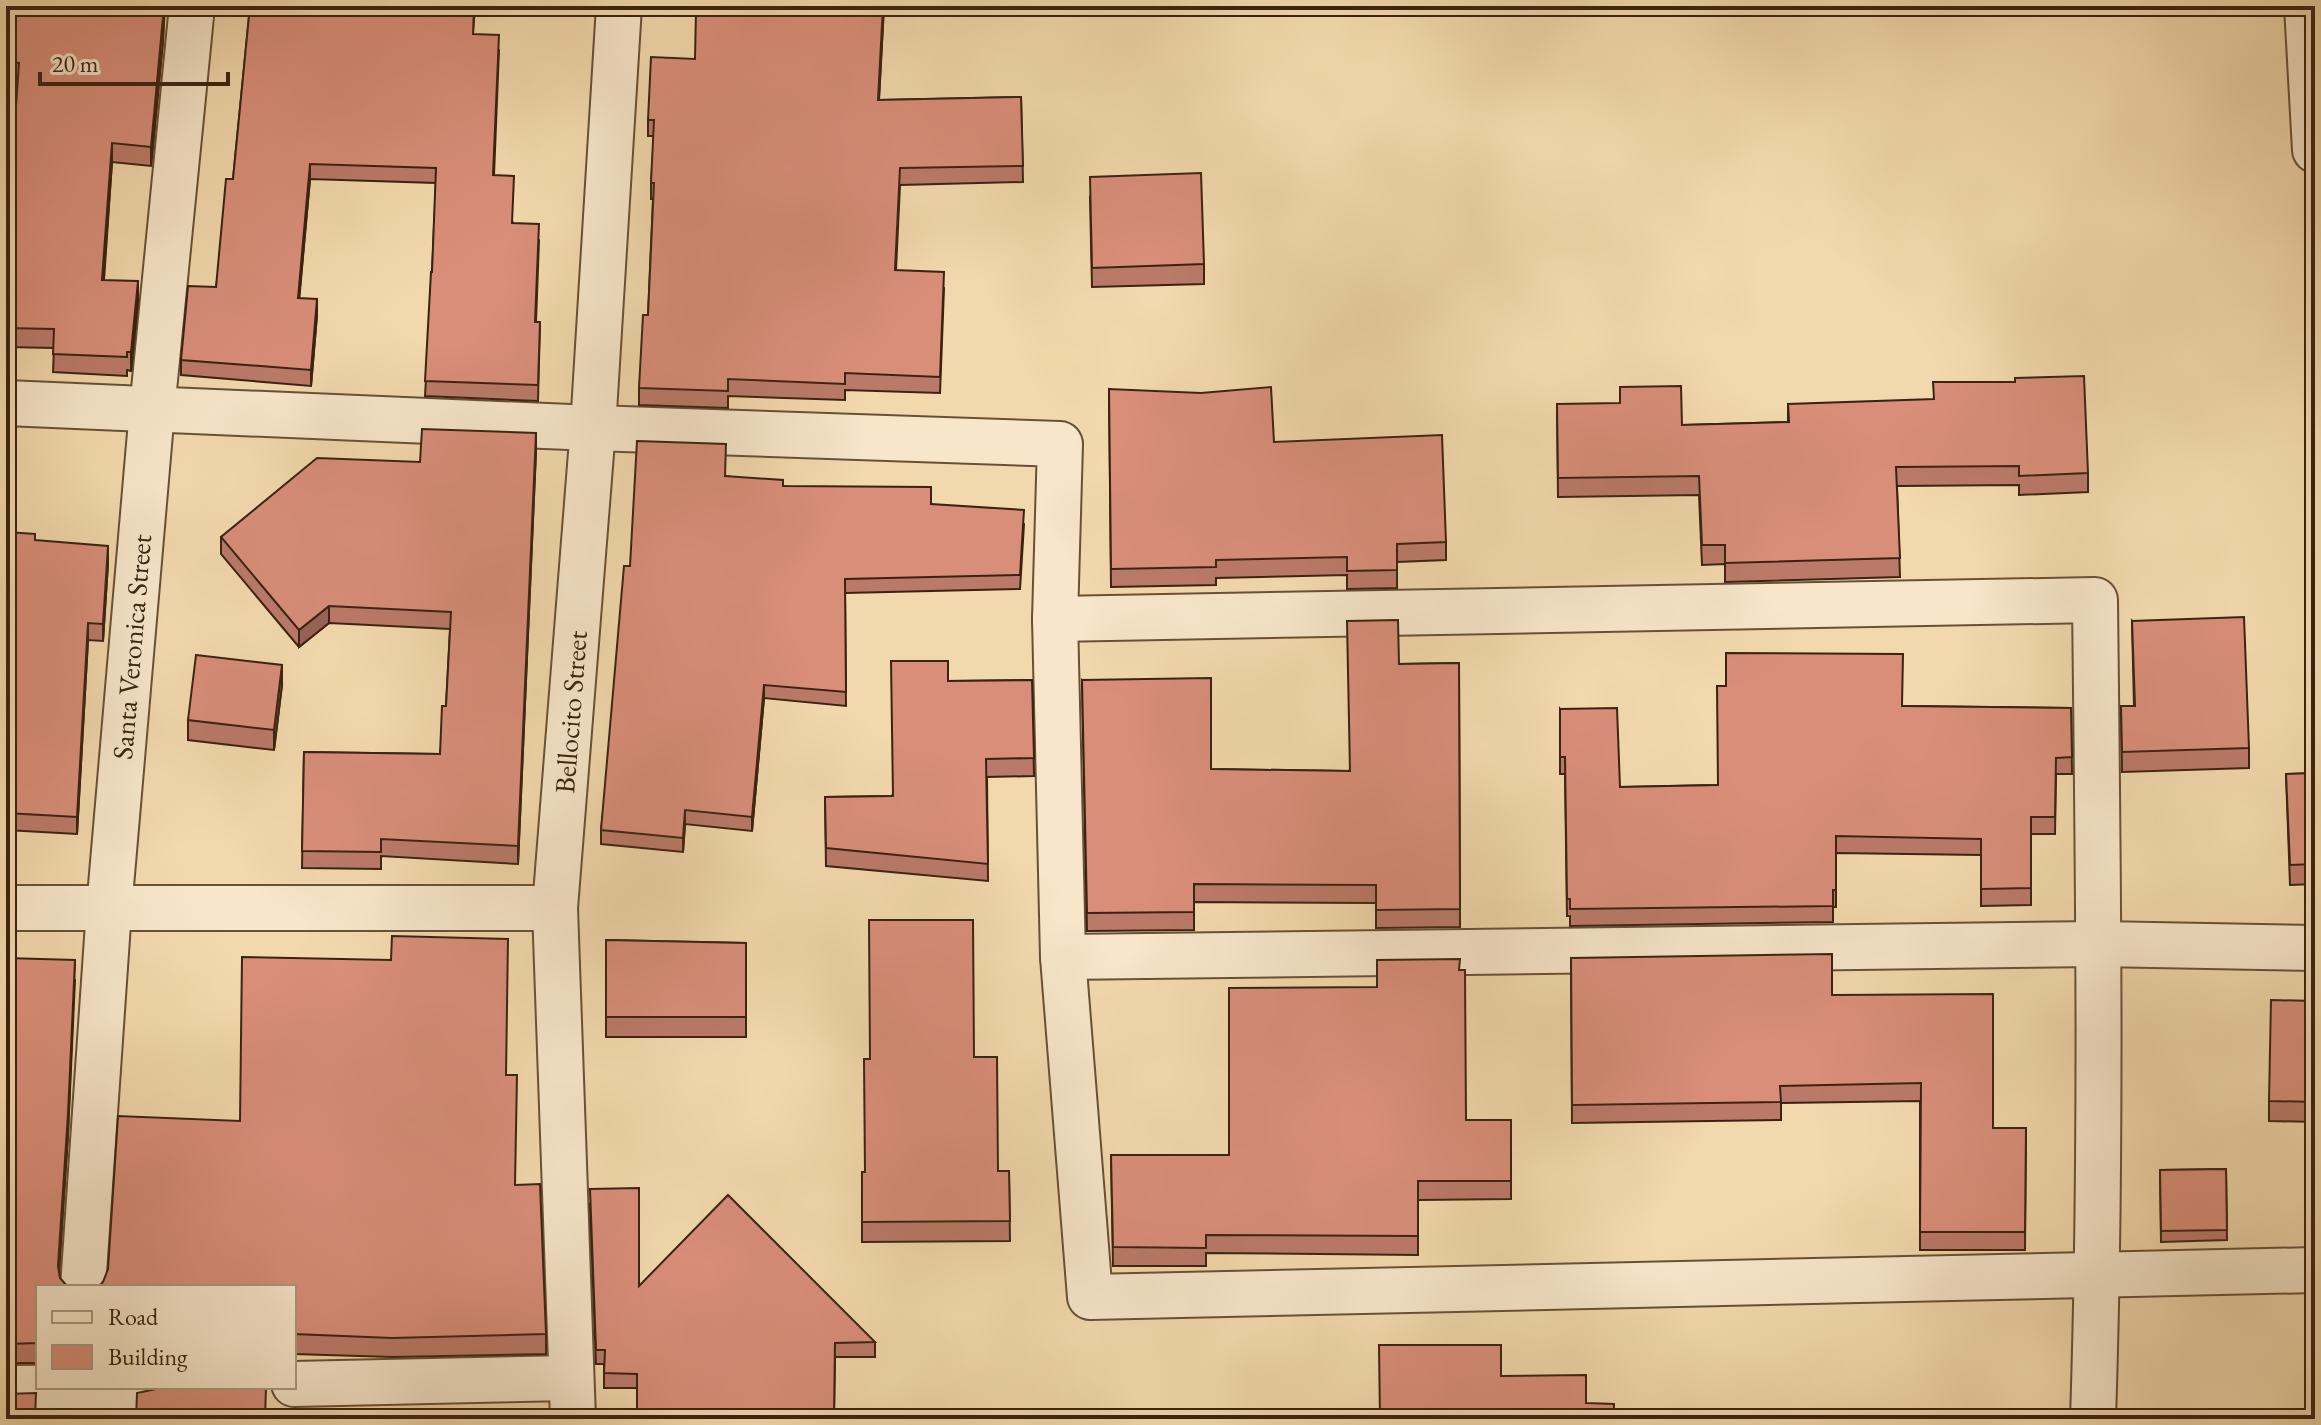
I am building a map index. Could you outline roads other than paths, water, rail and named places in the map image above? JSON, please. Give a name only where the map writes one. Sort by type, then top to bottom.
[{"type":"street","name":"Santa Veronica Street","points":[[83,1285],[109,909],[152,410],[192,6]]},
{"type":"street","name":"Bellocito Street","points":[[572,1398],[555,908],[593,428],[619,6]]},
{"type":"street","points":[[2307,6],[2315,150]]},
{"type":"street","points":[[6,403],[1060,444],[1055,619],[1063,957],[1090,1297],[2315,1270]]},
{"type":"street","points":[[1055,619],[2095,600],[2099,944],[2098,1274],[2093,1419]]},
{"type":"street","points":[[6,908],[555,908]]},
{"type":"street","points":[[1063,957],[2099,944],[2315,948]]},
{"type":"street","points":[[296,1384],[572,1398]]},
{"type":"street","points":[[6,1388],[75,1398],[131,1389]]}]
